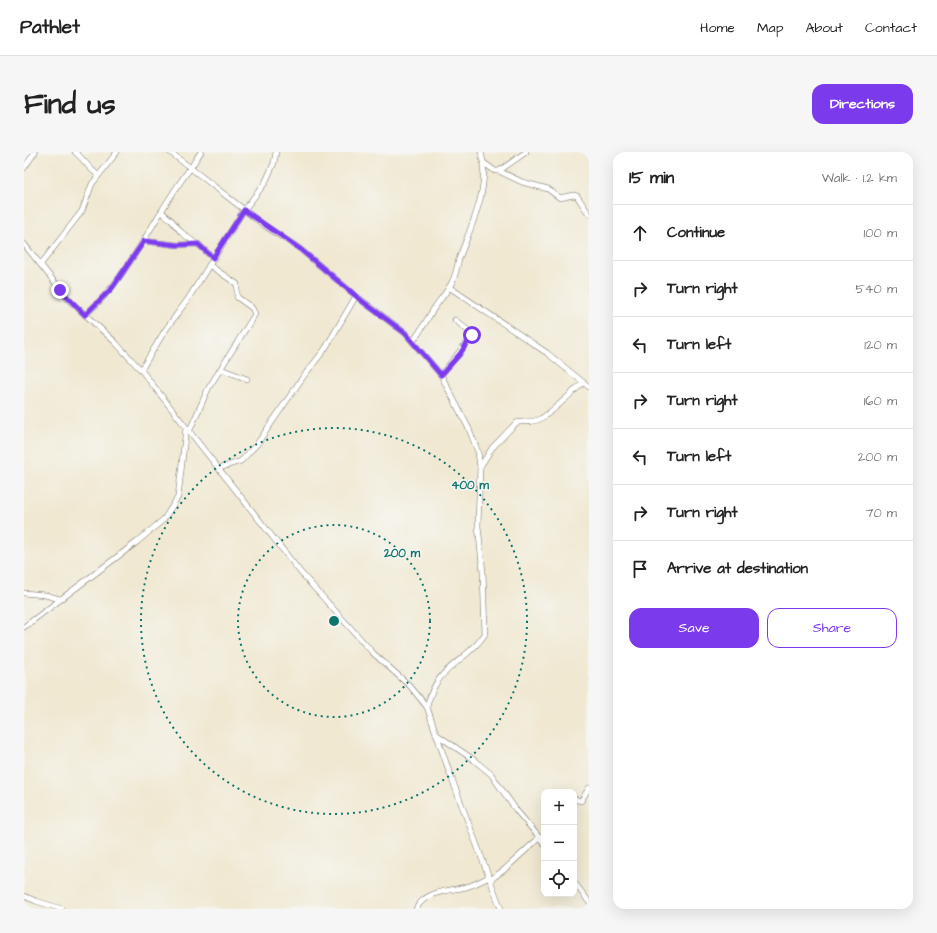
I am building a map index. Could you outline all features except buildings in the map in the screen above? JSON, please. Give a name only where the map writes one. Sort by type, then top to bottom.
[{"type":"street","points":[[24,168],[35,152]]},
{"type":"street","points":[[75,152],[84,160],[89,169],[98,175]]},
{"type":"street","points":[[40,264],[84,208],[91,186],[117,152]]},
{"type":"street","points":[[170,152],[244,210],[300,249],[356,296],[405,333],[441,375],[469,429],[478,452],[480,467],[478,519],[485,634],[438,679],[427,707]]},
{"type":"street","points":[[85,315],[112,288],[144,241],[179,182],[191,168],[201,152]]},
{"type":"street","points":[[141,370],[164,332],[188,299],[244,210],[265,183],[274,163],[276,152]]},
{"type":"street","points":[[413,341],[449,287],[475,214],[483,180],[484,163],[481,152]]},
{"type":"street","points":[[499,171],[526,152]]},
{"type":"street","points":[[484,163],[495,171],[499,171],[517,180],[548,189],[560,198],[573,195],[577,196],[589,214]]},
{"type":"street","points":[[162,212],[181,232],[196,244],[202,246],[213,258]]},
{"type":"street","points":[[144,241],[177,245],[196,244]]},
{"type":"street","points":[[24,244],[69,300],[141,370],[220,468],[251,512],[301,573],[373,653],[410,686],[427,707],[501,909]]},
{"type":"street","points":[[24,627],[137,542],[164,519],[174,507],[178,497],[188,430],[208,389],[251,321],[255,311],[237,297],[237,284],[209,265]]},
{"type":"street","points":[[449,287],[547,353],[589,388]]},
{"type":"street","points":[[220,468],[241,461],[257,444],[303,376],[325,348],[356,296]]},
{"type":"street","points":[[441,375],[471,337],[471,333],[455,320]]},
{"type":"street","points":[[221,369],[247,379]]},
{"type":"street","points":[[480,467],[492,448],[516,423],[530,423],[542,418],[583,382]]},
{"type":"street","points":[[24,593],[45,595],[60,599]]},
{"type":"street","points":[[436,734],[483,766],[491,774],[516,810],[541,836]]},
{"type":"street","points":[[577,800],[581,801],[589,788]]},
{"type":"street","points":[[416,909],[421,902],[429,896],[467,887],[489,879],[504,870],[541,838]]},
{"type":"street","points":[[577,886],[589,902]]},
{"type":"street","points":[[24,896],[36,902],[62,909]]},
{"type":"route","points":[[60,290],[85,315],[112,288],[144,241],[177,245],[198,244],[202,246],[213,258],[244,210],[300,249],[362,301],[405,333],[441,375],[460,354],[469,342],[472,335]]}]
